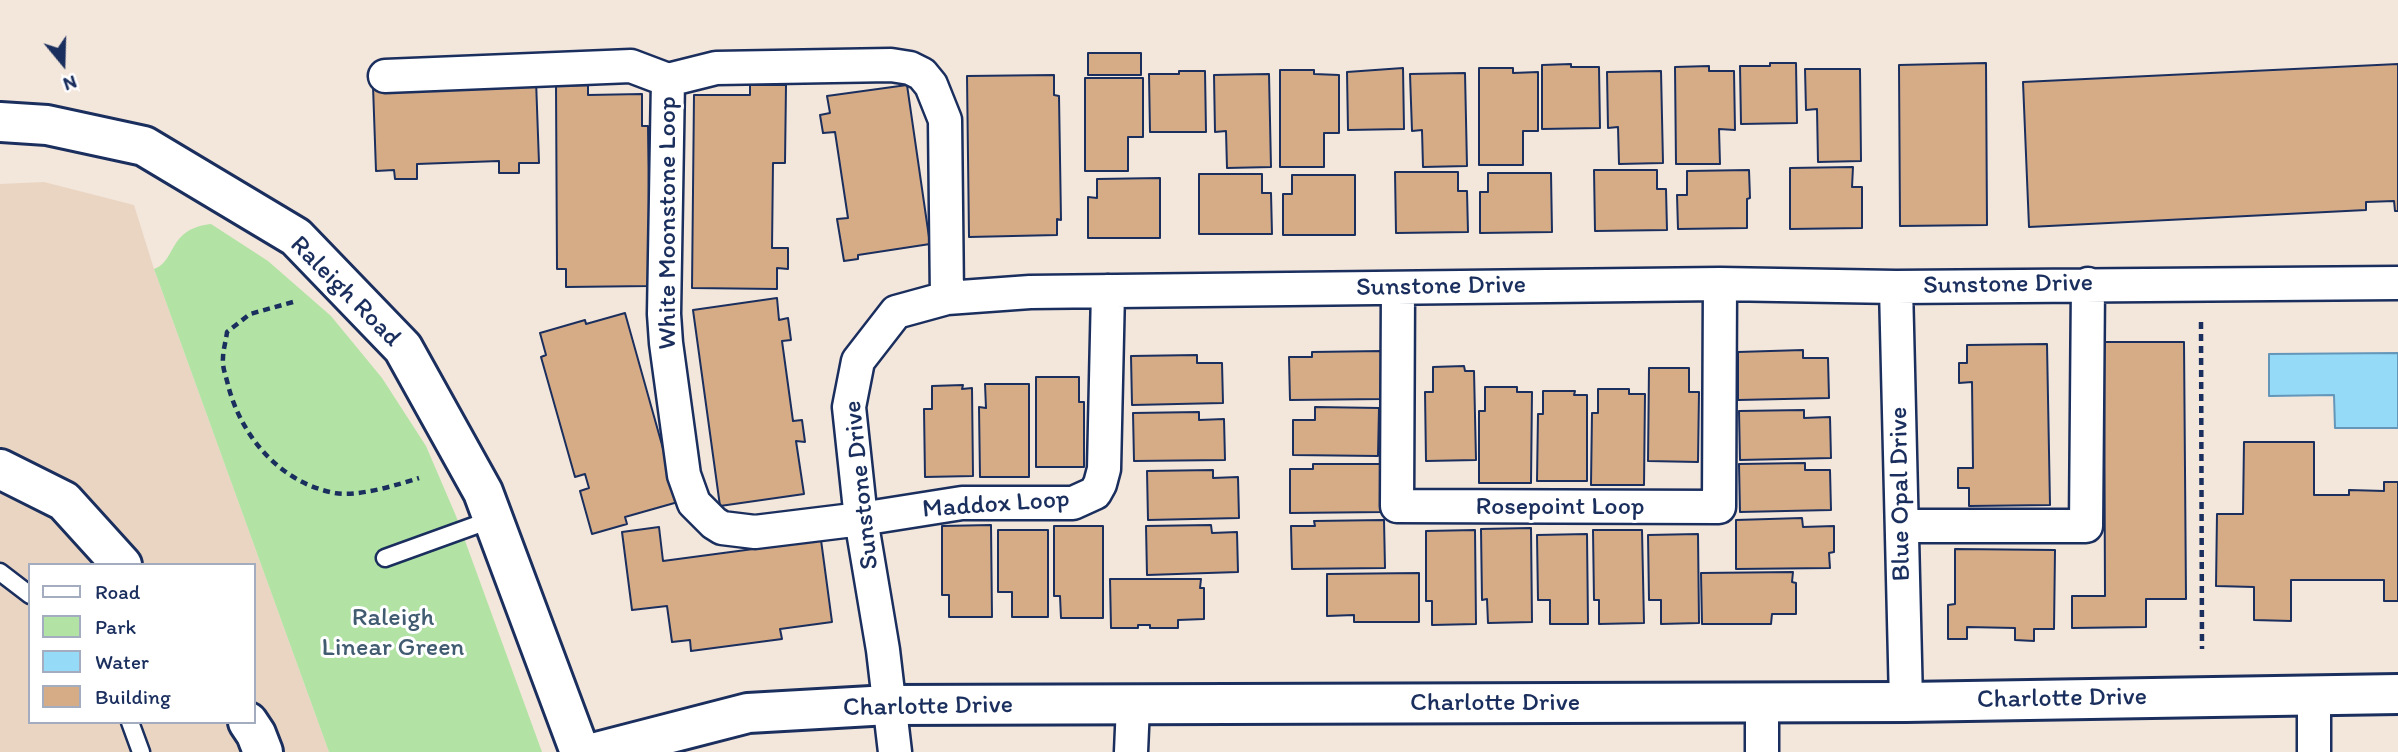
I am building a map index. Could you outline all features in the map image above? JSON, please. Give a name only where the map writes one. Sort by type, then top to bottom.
[{"type":"street","name":"White Moonstone Loop","points":[[861,519],[755,532],[722,528],[694,503],[684,475],[664,314],[668,80],[716,68],[891,65],[909,68],[922,74],[931,85],[945,120],[947,298]]},
{"type":"street","points":[[385,76],[631,66],[668,80]]},
{"type":"street","name":"Raleigh Road","points":[[0,122],[47,125],[144,146],[296,237],[402,348],[483,492],[580,752]]},
{"type":"street","name":"Sunstone Drive","points":[[895,752],[861,519],[849,407],[858,361],[896,312],[947,298],[1030,292],[1720,284],[1896,287],[2398,283]]},
{"type":"street","name":"Rosepoint Loop","points":[[1398,288],[1397,506],[1719,507],[1720,284]]},
{"type":"street","points":[[1902,526],[2086,526],[2088,284]]},
{"type":"street","name":"Blue Opal Drive","points":[[1896,287],[1906,702]]},
{"type":"street","name":"Maddox Loop","points":[[861,519],[962,503],[1073,503],[1095,493],[1104,469],[1108,291]]},
{"type":"street","points":[[0,469],[64,501],[120,563]]},
{"type":"street","points":[[2314,694],[2315,752]]},
{"type":"street","name":"Charlotte Drive","points":[[597,752],[748,713],[889,705],[1906,702],[2398,694]]},
{"type":"street","points":[[1762,702],[1762,752]]},
{"type":"street","points":[[1131,752],[1133,705]]},
{"type":"street","points":[[249,724],[263,752]]},
{"type":"lane","points":[[385,558],[494,519]]},
{"type":"lane","points":[[0,572],[28,593]]},
{"type":"lane","points":[[131,724],[141,752]]},
{"type":"path","points":[[293,302],[250,314],[227,332],[222,361],[232,400],[248,434],[276,465],[301,481],[337,494],[383,489],[419,478]]},
{"type":"path","points":[[2201,323],[2202,649]]},
{"type":"shaded area","points":[[44,182],[134,205],[154,269],[329,752],[0,752],[0,184]]},
{"type":"green space","name":"Raleigh Linear Green","points":[[211,224],[268,261],[331,316],[382,378],[426,446],[456,516],[542,752],[329,752],[154,269],[161,265],[187,232]]},
{"type":"water","points":[[2398,353],[2398,428],[2335,428],[2334,395],[2269,396],[2269,354]]},
{"type":"building","points":[[1088,53],[1141,53],[1141,75],[1088,75]]},
{"type":"building","points":[[1770,63],[1796,63],[1797,123],[1741,124],[1740,66],[1770,66]]},
{"type":"building","points":[[1986,63],[1987,225],[1900,226],[1899,65]]},
{"type":"building","points":[[1571,64],[1571,67],[1599,67],[1600,128],[1542,129],[1542,65]]},
{"type":"building","points":[[2398,64],[2398,211],[2395,211],[2394,201],[2366,202],[2366,210],[2029,227],[2023,82]]},
{"type":"building","points":[[1709,66],[1709,71],[1734,71],[1735,130],[1719,129],[1720,164],[1676,164],[1675,67]]},
{"type":"building","points":[[1403,68],[1404,129],[1348,130],[1347,72]]},
{"type":"building","points":[[1479,68],[1513,68],[1513,73],[1538,72],[1538,131],[1523,131],[1523,165],[1479,165]]},
{"type":"building","points":[[1805,69],[1860,69],[1861,161],[1818,162],[1817,109],[1806,110]]},
{"type":"building","points":[[1280,70],[1314,70],[1314,74],[1339,75],[1339,133],[1324,133],[1324,167],[1280,167]]},
{"type":"building","points":[[1179,71],[1205,71],[1206,132],[1150,132],[1149,74],[1179,74]]},
{"type":"building","points":[[1661,71],[1663,163],[1619,164],[1618,127],[1608,128],[1607,72]]},
{"type":"building","points":[[1465,73],[1467,166],[1423,167],[1422,130],[1412,131],[1410,74]]},
{"type":"building","points":[[1269,74],[1271,167],[1227,168],[1226,131],[1215,132],[1214,75]]},
{"type":"building","points":[[1054,75],[1054,95],[1059,96],[1061,220],[1057,219],[1057,235],[969,237],[967,76]]},
{"type":"building","points":[[1085,78],[1143,78],[1143,137],[1128,137],[1128,171],[1085,171]]},
{"type":"building","points":[[536,80],[539,163],[519,163],[519,173],[499,173],[499,161],[417,164],[417,179],[395,179],[394,170],[376,171],[373,86]]},
{"type":"building","points":[[588,85],[588,95],[642,94],[642,126],[648,126],[650,286],[566,287],[566,269],[557,269],[556,86]]},
{"type":"building","points":[[750,85],[786,85],[785,163],[773,163],[772,248],[788,248],[788,269],[777,268],[777,289],[692,288],[694,95],[750,95]]},
{"type":"building","points":[[907,85],[930,244],[858,255],[858,259],[844,261],[837,219],[848,218],[835,132],[823,133],[820,115],[830,113],[827,96]]},
{"type":"building","points":[[1853,167],[1852,187],[1862,187],[1862,228],[1790,229],[1790,168]]},
{"type":"building","points":[[1594,170],[1657,170],[1657,189],[1666,189],[1667,230],[1595,231]]},
{"type":"building","points":[[1749,170],[1747,228],[1678,229],[1677,195],[1687,195],[1687,171]]},
{"type":"building","points":[[1395,172],[1458,172],[1458,191],[1467,191],[1468,232],[1396,233]]},
{"type":"building","points":[[1488,173],[1551,173],[1552,232],[1480,233],[1480,192],[1488,192]]},
{"type":"building","points":[[1199,174],[1262,174],[1262,193],[1271,193],[1272,234],[1199,234]]},
{"type":"building","points":[[1292,175],[1355,175],[1355,235],[1283,235],[1283,194],[1292,194]]},
{"type":"building","points":[[1160,178],[1160,238],[1088,238],[1088,197],[1097,198],[1097,179]]},
{"type":"building","points":[[777,298],[779,320],[788,318],[791,340],[782,341],[793,421],[802,420],[805,442],[796,441],[804,494],[720,506],[693,310]]},
{"type":"building","points":[[625,313],[678,502],[625,517],[627,524],[592,534],[580,491],[589,488],[585,474],[575,477],[541,357],[546,355],[540,333],[585,320],[586,324]]},
{"type":"building","points":[[2104,342],[2184,342],[2186,599],[2146,599],[2146,627],[2072,628],[2072,596],[2105,596]]},
{"type":"building","points":[[2047,344],[2050,505],[1969,506],[1969,488],[1958,488],[1958,468],[1973,468],[1972,382],[1959,383],[1959,363],[1967,363],[1967,345]]},
{"type":"building","points":[[1803,350],[1803,358],[1828,358],[1829,398],[1738,400],[1738,352]]},
{"type":"building","points":[[1382,351],[1383,399],[1290,400],[1289,357],[1312,357],[1312,352]]},
{"type":"building","points":[[1197,355],[1197,363],[1222,363],[1223,403],[1132,405],[1131,356]]},
{"type":"building","points":[[1464,366],[1465,371],[1474,371],[1476,460],[1426,461],[1425,392],[1433,392],[1433,367]]},
{"type":"building","points":[[1649,368],[1689,368],[1689,392],[1699,392],[1698,462],[1648,461]]},
{"type":"building","points":[[1036,377],[1079,377],[1079,402],[1084,402],[1084,467],[1036,467]]},
{"type":"building","points":[[985,384],[1029,384],[1029,477],[980,477],[979,407],[986,408]]},
{"type":"building","points":[[963,385],[962,389],[972,388],[973,476],[925,477],[924,409],[932,409],[932,386]]},
{"type":"building","points":[[1485,387],[1517,387],[1517,392],[1532,392],[1531,483],[1479,483],[1479,411],[1485,411]]},
{"type":"building","points":[[1598,389],[1629,389],[1629,394],[1645,394],[1644,485],[1591,485],[1592,413],[1598,413]]},
{"type":"building","points":[[1543,391],[1575,391],[1574,395],[1587,395],[1587,481],[1537,481],[1538,414],[1543,414]]},
{"type":"building","points":[[1315,407],[1379,408],[1378,456],[1293,455],[1293,420],[1315,420]]},
{"type":"building","points":[[1804,410],[1804,418],[1830,417],[1831,458],[1740,460],[1739,411]]},
{"type":"building","points":[[1199,412],[1199,420],[1224,419],[1225,460],[1134,461],[1133,413]]},
{"type":"building","points":[[2244,442],[2314,442],[2314,495],[2349,495],[2349,490],[2384,491],[2384,482],[2398,482],[2398,601],[2384,601],[2384,580],[2291,580],[2291,621],[2254,620],[2254,587],[2216,586],[2217,514],[2243,514]]},
{"type":"building","points":[[1805,463],[1805,470],[1830,470],[1831,510],[1740,512],[1739,464]]},
{"type":"building","points":[[1313,464],[1383,464],[1383,512],[1290,513],[1290,469],[1313,469]]},
{"type":"building","points":[[1213,470],[1213,478],[1238,477],[1239,518],[1148,520],[1147,471]]},
{"type":"building","points":[[1802,518],[1803,527],[1834,526],[1834,552],[1829,553],[1830,568],[1736,569],[1736,520]]},
{"type":"building","points":[[1384,520],[1385,568],[1292,569],[1291,526],[1315,526],[1314,521]]},
{"type":"building","points":[[991,525],[992,617],[949,617],[949,595],[942,595],[942,526]]},
{"type":"building","points":[[1211,525],[1212,533],[1237,532],[1238,572],[1147,575],[1146,526]]},
{"type":"building","points":[[1054,526],[1103,526],[1103,618],[1061,618],[1060,596],[1054,596]]},
{"type":"building","points":[[659,527],[663,561],[821,540],[832,622],[780,629],[782,639],[691,651],[690,640],[672,642],[667,606],[632,610],[622,532]]},
{"type":"building","points":[[1531,528],[1532,622],[1488,623],[1487,599],[1482,600],[1481,529]]},
{"type":"building","points":[[998,530],[1048,530],[1048,617],[1012,617],[1012,592],[998,592]]},
{"type":"building","points":[[1475,530],[1476,624],[1432,625],[1432,601],[1426,601],[1426,531]]},
{"type":"building","points":[[1593,530],[1642,530],[1644,623],[1599,624],[1599,600],[1594,600]]},
{"type":"building","points":[[1587,534],[1588,624],[1550,624],[1550,600],[1538,600],[1537,535]]},
{"type":"building","points":[[1698,534],[1699,623],[1661,624],[1661,600],[1649,600],[1648,535]]},
{"type":"building","points":[[1955,549],[2055,550],[2054,629],[2034,629],[2034,641],[2015,640],[2015,628],[1967,627],[1967,639],[1948,639],[1948,605],[1955,604]]},
{"type":"building","points":[[1793,572],[1792,582],[1796,583],[1796,614],[1772,614],[1771,624],[1702,624],[1701,573]]},
{"type":"building","points":[[1419,573],[1419,622],[1354,622],[1354,615],[1327,616],[1327,574]]},
{"type":"building","points":[[1110,579],[1201,579],[1200,588],[1204,588],[1204,619],[1178,620],[1178,628],[1138,625],[1138,628],[1111,628]]}]
